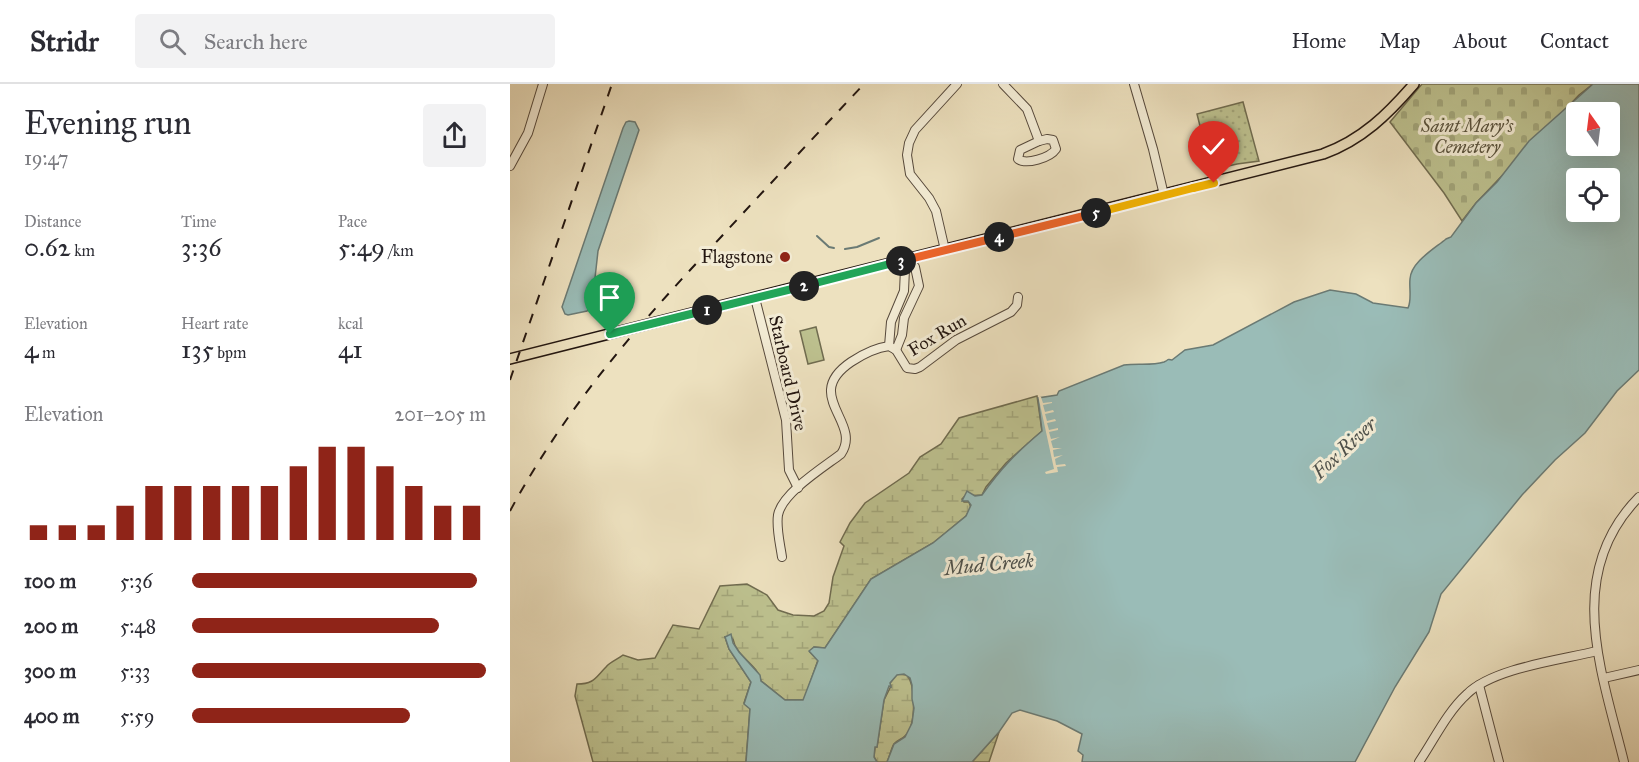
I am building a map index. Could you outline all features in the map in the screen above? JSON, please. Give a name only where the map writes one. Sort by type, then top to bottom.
[{"type":"main road","points":[[510,359],[1295,162],[1340,147],[1373,127],[1414,84]]},
{"type":"street","points":[[510,166],[528,133],[543,84]]},
{"type":"street","points":[[945,250],[936,212],[929,198],[912,178],[907,166],[906,155],[915,130],[957,84]]},
{"type":"street","points":[[1003,84],[1027,109],[1039,141]]},
{"type":"street","points":[[1134,84],[1164,195]]},
{"type":"street","points":[[1053,140],[1056,147],[1055,152],[1025,162],[1020,161],[1017,154],[1020,150],[1039,141],[1053,140]]},
{"type":"street","points":[[892,348],[891,322],[906,286],[905,269],[908,259]]},
{"type":"street","points":[[892,348],[902,334],[904,318],[919,286],[915,267],[908,259]]},
{"type":"street","name":"Fox Run","points":[[798,488],[841,454],[845,446],[845,433],[830,396],[834,378],[842,368],[864,353],[892,348],[907,368],[920,367],[950,343],[1011,312],[1017,304],[1018,297]]},
{"type":"street","name":"Starboard Drive","points":[[755,298],[786,420],[789,470],[798,488]]},
{"type":"street","points":[[782,557],[777,524],[779,510],[798,488]]},
{"type":"street","points":[[1624,762],[1597,651],[1593,614],[1600,564],[1614,530],[1639,497]]},
{"type":"street","points":[[1419,762],[1463,698],[1479,685],[1501,674],[1597,651]]},
{"type":"street","points":[[1604,678],[1639,670]]},
{"type":"street","points":[[1479,685],[1499,762]]},
{"type":"green space","name":"Saint Mary's Cemetery","points":[[1422,84],[1593,84],[1572,102],[1566,102],[1566,109],[1476,203],[1462,221],[1444,193],[1390,122]]},
{"type":"green space","points":[[1243,102],[1259,161],[1211,170],[1197,114]]},
{"type":"green space","points":[[816,327],[824,360],[808,364],[800,331]]},
{"type":"green space","points":[[1037,396],[1042,431],[1006,463],[982,495],[965,496],[962,499],[964,502],[969,502],[971,508],[966,516],[933,543],[871,579],[825,648],[814,647],[810,652],[818,660],[804,700],[785,700],[761,681],[756,670],[738,651],[733,639],[725,637],[729,649],[751,682],[744,703],[750,708],[746,762],[593,762],[575,696],[577,684],[591,682],[623,655],[638,660],[655,658],[673,625],[699,629],[720,586],[747,584],[767,595],[778,610],[793,615],[814,616],[824,611],[829,603],[833,577],[844,546],[840,542],[850,523],[865,503],[909,473],[920,457],[941,444],[959,418]]},
{"type":"green space","points":[[897,674],[907,675],[910,680],[913,696],[912,723],[906,735],[894,744],[887,762],[877,762],[874,757],[875,747],[877,747],[884,700],[891,686],[890,683]]},
{"type":"green space","points":[[999,732],[989,762],[972,762]]},
{"type":"water","points":[[1593,84],[1639,84],[1639,370],[1617,391],[1585,433],[1522,495],[1441,594],[1429,632],[1395,687],[1355,762],[1082,762],[1083,755],[1078,751],[1082,734],[1057,721],[1020,710],[1012,713],[999,732],[972,762],[887,762],[894,744],[905,737],[912,723],[914,708],[912,685],[910,678],[904,674],[897,675],[890,683],[891,687],[889,686],[884,700],[877,747],[875,747],[874,757],[877,762],[746,762],[750,709],[744,704],[751,682],[729,649],[725,637],[731,634],[733,643],[760,675],[761,681],[785,700],[803,700],[818,661],[809,651],[814,647],[825,648],[871,579],[933,543],[966,516],[971,505],[968,501],[962,501],[967,491],[975,496],[982,495],[1009,461],[1042,431],[1038,398],[1057,395],[1059,391],[1124,365],[1164,362],[1168,359],[1172,360],[1185,350],[1213,345],[1294,302],[1330,290],[1356,294],[1373,303],[1408,308],[1410,279],[1414,267],[1451,237],[1476,203],[1497,182],[1529,141],[1566,108],[1566,156],[1620,156],[1620,102],[1573,102]]},
{"type":"water","points":[[629,121],[635,122],[639,130],[598,251],[592,305],[587,311],[568,315],[562,307],[623,128]]},
{"type":"pier","points":[[1038,395],[1043,403],[1052,402],[1043,405],[1045,412],[1053,410],[1054,412],[1045,414],[1047,421],[1055,419],[1056,421],[1047,423],[1049,430],[1058,428],[1058,430],[1049,432],[1051,439],[1060,437],[1051,441],[1053,448],[1062,448],[1053,450],[1054,457],[1063,455],[1055,459],[1056,465],[1065,464],[1066,466],[1057,467],[1058,472],[1046,474],[1045,472],[1054,469]]},
{"type":"waterway","points":[[817,236],[829,247],[834,248]]},
{"type":"waterway","points":[[845,249],[879,238]]},
{"type":"railway","points":[[510,380],[612,84]]},
{"type":"railway","points":[[510,511],[532,472],[580,400],[633,334],[864,84]]},
{"type":"place","name":"Flagstone","points":[[785,257]]},
{"type":"route","points":[[610,334],[1214,183]]},
{"type":"water label","name":"Fox River","points":[[1344,448]]},
{"type":"water label","name":"Mud Creek","points":[[989,564]]}]
